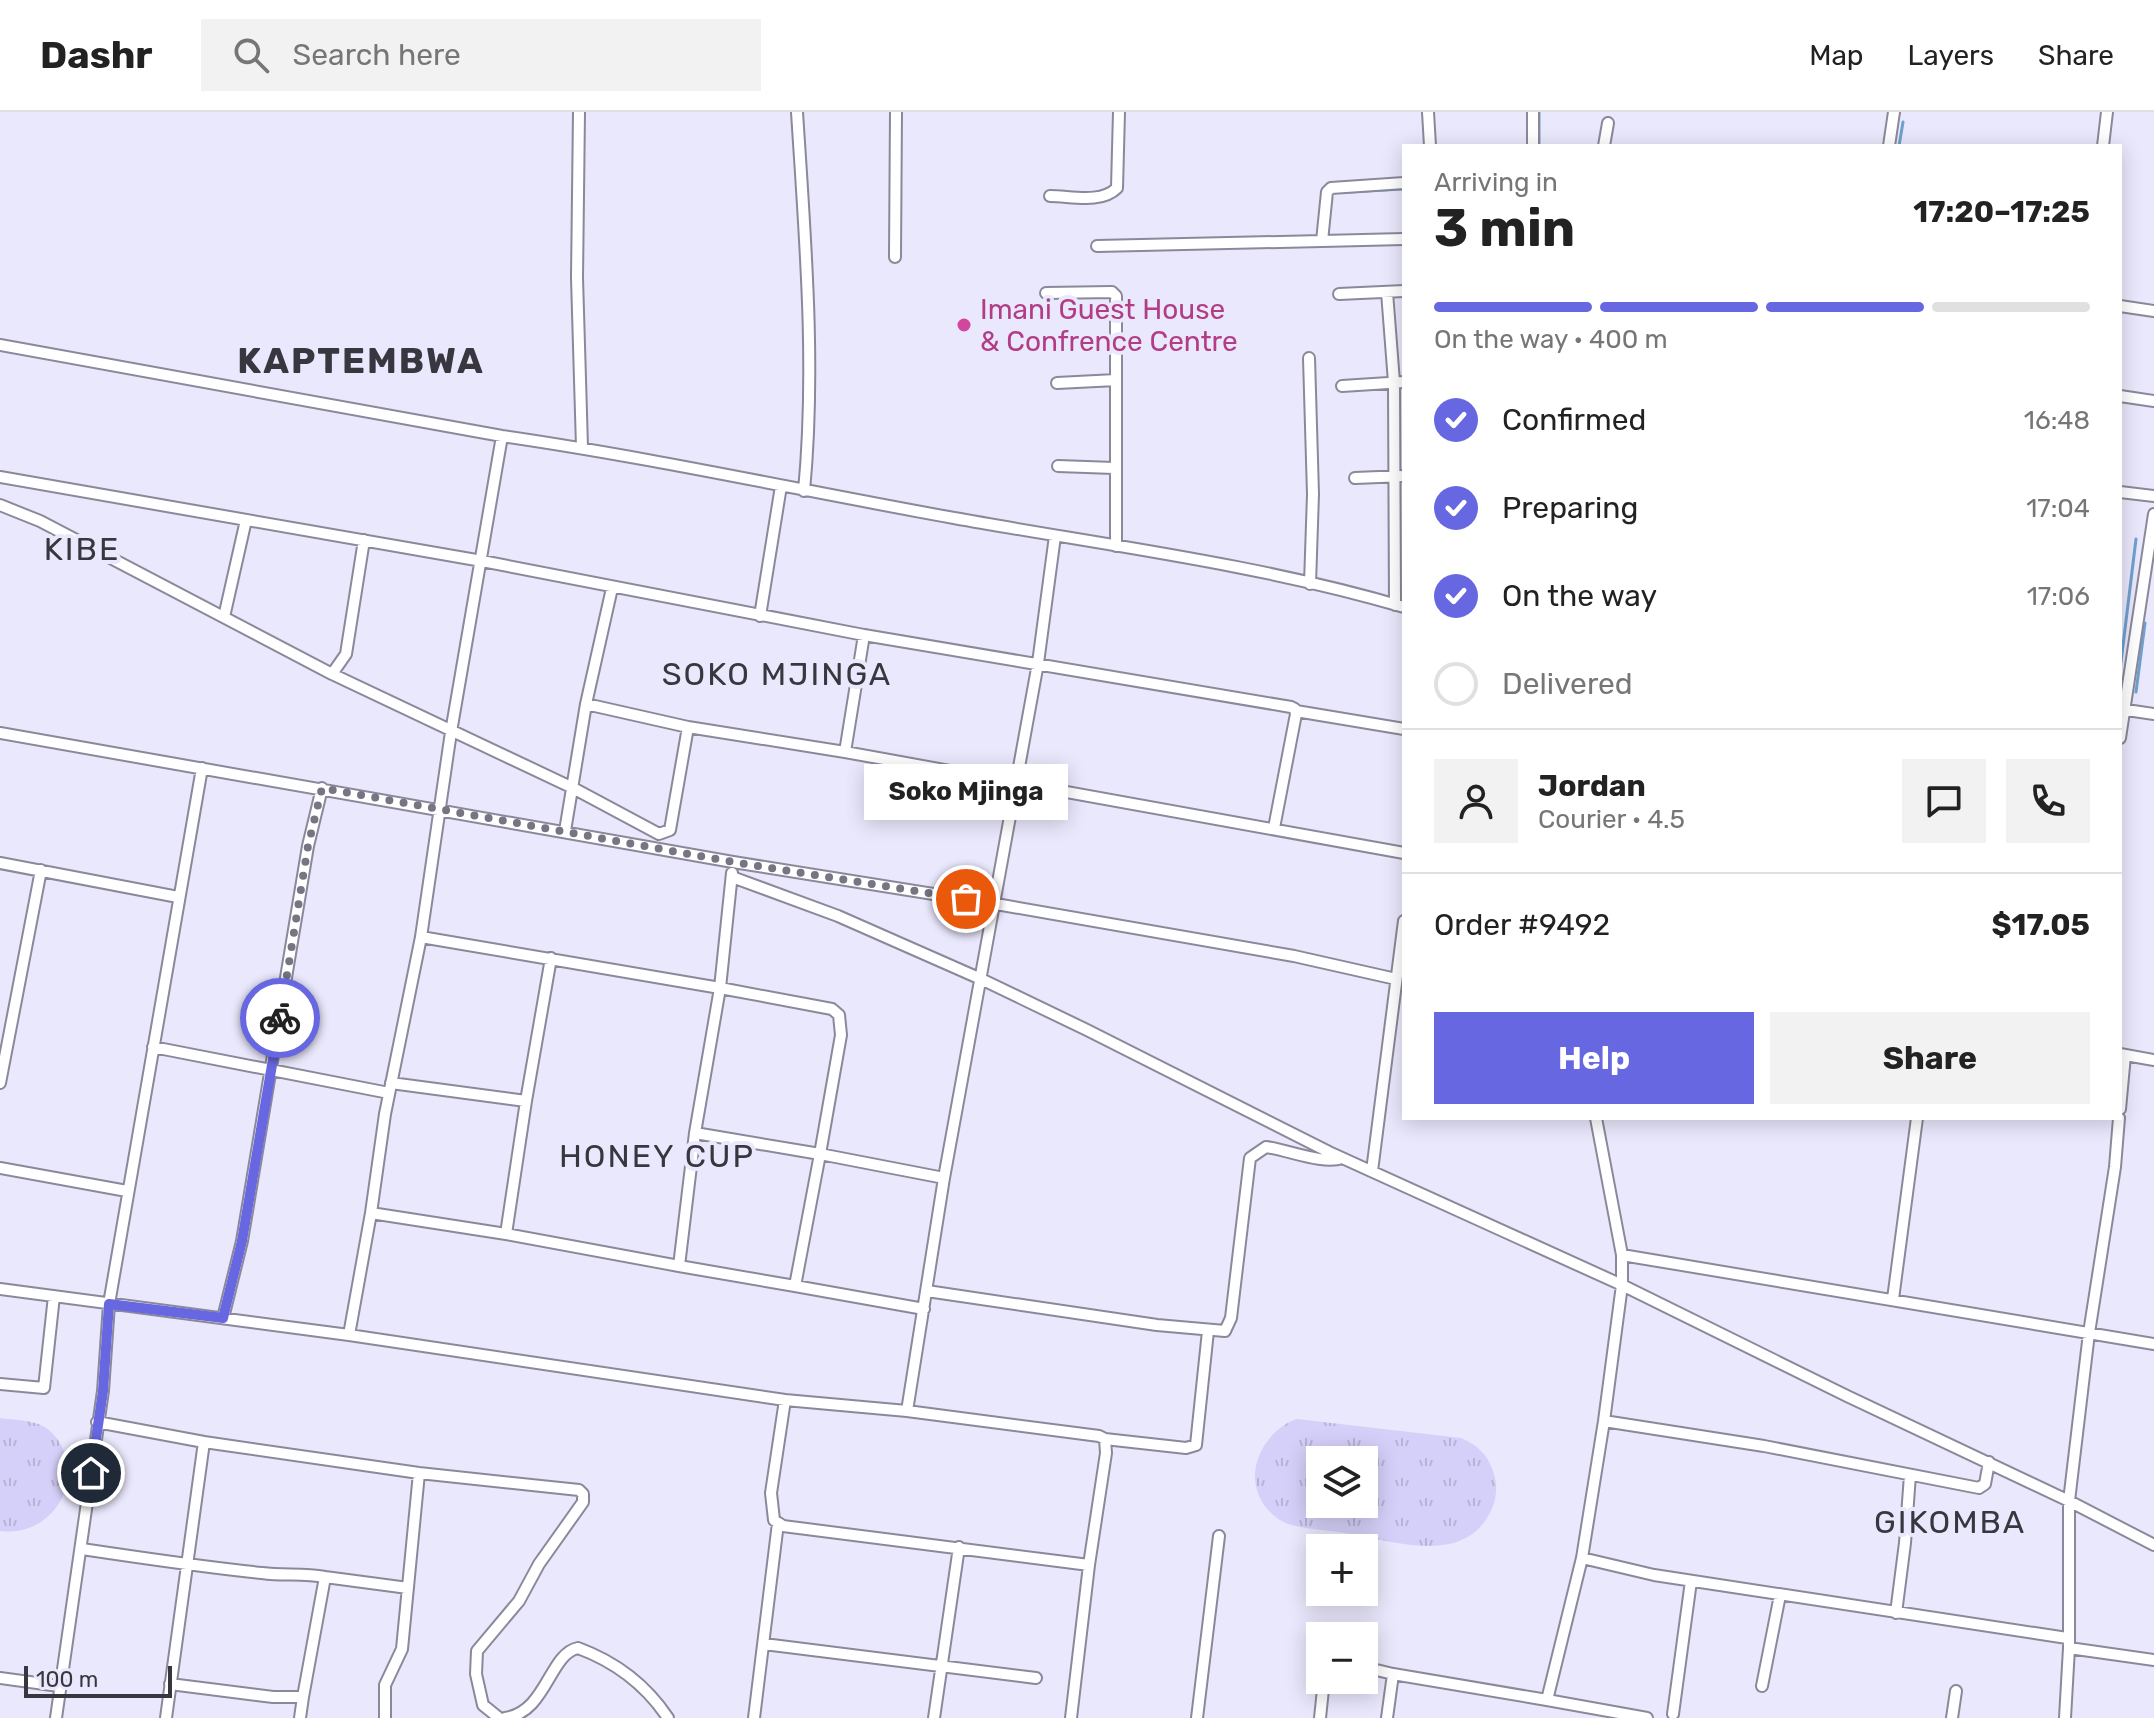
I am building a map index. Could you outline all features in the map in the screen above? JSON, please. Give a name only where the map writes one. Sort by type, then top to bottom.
[{"type":"street","points":[[579,112],[577,278],[582,447]]},
{"type":"street","points":[[797,112],[808,320],[809,434],[804,491]]},
{"type":"street","points":[[895,257],[896,112]]},
{"type":"street","points":[[1050,196],[1098,197],[1111,194],[1117,188],[1119,112]]},
{"type":"street","points":[[1428,112],[1430,144]]},
{"type":"street","points":[[1533,112],[1533,144]]},
{"type":"street","points":[[1889,144],[1894,112]]},
{"type":"street","points":[[2103,144],[2107,112]]},
{"type":"street","points":[[1604,144],[1608,123]]},
{"type":"street","points":[[1322,241],[1327,192],[1331,188],[1402,183]]},
{"type":"street","points":[[1097,246],[1402,239]]},
{"type":"street","points":[[1339,294],[1402,291]]},
{"type":"street","points":[[1046,293],[1112,292],[1116,296],[1116,546]]},
{"type":"street","points":[[0,345],[502,436],[582,447],[804,491],[1116,546],[1310,584],[1399,606],[1399,382],[1387,292]]},
{"type":"street","points":[[2122,306],[2154,311]]},
{"type":"street","points":[[1309,358],[1313,494],[1310,584]]},
{"type":"street","points":[[1057,383],[1116,380]]},
{"type":"street","points":[[1342,386],[1399,382]]},
{"type":"street","points":[[2122,396],[2154,401]]},
{"type":"street","points":[[349,1335],[390,1088],[421,937],[451,732],[502,436]]},
{"type":"street","points":[[1058,466],[1114,468]]},
{"type":"street","points":[[1355,478],[1400,476]]},
{"type":"street","points":[[0,477],[482,561],[864,635],[1402,729]]},
{"type":"street","points":[[760,616],[781,486]]},
{"type":"street","points":[[2122,492],[2154,496]]},
{"type":"street","points":[[0,505],[40,521],[332,674],[573,788],[659,834],[670,830],[688,727]]},
{"type":"street","points":[[2154,514],[2122,709],[2154,714]]},
{"type":"street","points":[[224,617],[246,520]]},
{"type":"street","points":[[907,1411],[944,1178],[1038,663],[1055,536]]},
{"type":"street","points":[[332,674],[346,654],[364,540]]},
{"type":"street","points":[[565,831],[586,704],[612,588]]},
{"type":"street","points":[[845,752],[864,635]]},
{"type":"street","points":[[586,704],[688,727],[845,752],[1402,853]]},
{"type":"street","points":[[1274,828],[1296,711]]},
{"type":"street","points":[[0,733],[733,862],[1335,963],[1396,979]]},
{"type":"street","points":[[56,1718],[103,1391],[109,1304],[202,768]]},
{"type":"street","points":[[223,1318],[242,1241],[308,846],[322,788]]},
{"type":"street","points":[[679,1266],[695,1133],[720,988],[733,862]]},
{"type":"street","points":[[0,863],[178,897]]},
{"type":"street","points":[[0,1083],[5,1029],[41,870]]},
{"type":"street","points":[[732,877],[838,916],[981,979],[1342,1158],[1622,1285],[2154,1545]]},
{"type":"street","points":[[421,937],[822,1006],[839,1015],[841,1035],[795,1286]]},
{"type":"street","points":[[1372,1171],[1402,948]]},
{"type":"street","points":[[506,1234],[551,958]]},
{"type":"street","points":[[153,1047],[390,1088],[526,1101]]},
{"type":"street","points":[[2123,1055],[2154,1060]]},
{"type":"street","points":[[1547,1700],[1582,1558],[1622,1285],[1622,1255],[1596,1120]]},
{"type":"street","points":[[1893,1299],[1917,1120]]},
{"type":"street","points":[[2065,1718],[2069,1501],[2119,1120]]},
{"type":"street","points":[[695,1133],[944,1178]]},
{"type":"street","points":[[927,1291],[1225,1331],[1231,1318],[1250,1158],[1266,1147],[1320,1160],[1342,1158]]},
{"type":"street","points":[[0,1168],[127,1191]]},
{"type":"street","points":[[371,1213],[924,1309]]},
{"type":"street","points":[[1622,1255],[2154,1344]]},
{"type":"street","points":[[0,1289],[349,1335],[785,1400],[907,1411],[1186,1448],[1196,1445],[1208,1331]]},
{"type":"street","points":[[0,1384],[44,1388],[54,1296]]},
{"type":"street","points":[[785,1400],[771,1493],[773,1515],[783,1526],[1089,1565]]},
{"type":"street","points":[[1604,1421],[1764,1446],[1982,1488],[1989,1462]]},
{"type":"street","points":[[97,1422],[204,1442],[419,1473],[570,1488],[583,1494],[583,1502],[539,1564],[519,1601],[482,1641],[477,1651],[476,1674],[483,1705],[499,1718]]},
{"type":"street","points":[[1071,1718],[1106,1453],[1105,1439]]},
{"type":"street","points":[[166,1718],[204,1442]]},
{"type":"street","points":[[385,1718],[385,1685],[402,1649],[419,1473]]},
{"type":"street","points":[[1896,1613],[1910,1475]]},
{"type":"street","points":[[754,1718],[778,1523]]},
{"type":"street","points":[[1197,1718],[1219,1536]]},
{"type":"street","points":[[934,1718],[959,1547]]},
{"type":"street","points":[[82,1549],[189,1566],[269,1574],[303,1573],[408,1588]]},
{"type":"street","points":[[1582,1558],[1654,1575],[1896,1613],[2154,1660]]},
{"type":"street","points":[[300,1718],[325,1577]]},
{"type":"street","points":[[1673,1714],[1691,1581]]},
{"type":"street","points":[[1762,1686],[1780,1595]]},
{"type":"street","points":[[764,1644],[1036,1678]]},
{"type":"street","points":[[505,1718],[520,1714],[535,1701],[568,1651],[578,1648],[646,1688],[668,1718]]},
{"type":"street","points":[[1378,1670],[1647,1718]]},
{"type":"street","points":[[1387,1718],[1393,1674]]},
{"type":"street","points":[[0,1678],[59,1686]]},
{"type":"street","points":[[170,1684],[273,1697],[303,1697]]},
{"type":"street","points":[[1952,1718],[1956,1691]]},
{"type":"street","points":[[1320,1718],[1323,1694]]},
{"type":"green space","points":[[0,1418],[33,1422],[46,1428],[61,1446],[67,1465],[67,1481],[56,1508],[32,1527],[17,1531],[0,1531]]},
{"type":"green space","points":[[1297,1419],[1461,1438],[1480,1450],[1492,1468],[1496,1488],[1492,1510],[1474,1532],[1459,1541],[1441,1545],[1402,1544],[1378,1539],[1378,1534],[1350,1534],[1286,1523],[1274,1516],[1261,1500],[1255,1474],[1263,1448],[1281,1427]]},
{"type":"waterway","points":[[1539,112],[1539,144]]},
{"type":"waterway","points":[[1899,144],[1903,122]]},
{"type":"waterway","points":[[1348,192],[1402,189]]},
{"type":"waterway","points":[[2122,654],[2136,539]]},
{"type":"waterway","points":[[2136,692],[2145,623]]},
{"type":"way so far","points":[[280,1018],[308,846],[322,788],[733,862],[966,899]]},
{"type":"place","name":"Imani Guest House & Confrence Centre","points":[[964,325]]},
{"type":"place","name":"Soko Mjinga","points":[[966,899]]},
{"type":"district","name":"KAPTEMBWA","points":[[361,360]]},
{"type":"district","name":"KIBE","points":[[82,549]]},
{"type":"district","name":"SOKO MJINGA","points":[[777,674]]},
{"type":"district","name":"HONEY CUP","points":[[657,1156]]},
{"type":"district","name":"GIKOMBA","points":[[1950,1522]]},
{"type":"route","points":[[91,1473],[103,1391],[109,1304],[223,1318],[242,1241],[280,1018]]}]
